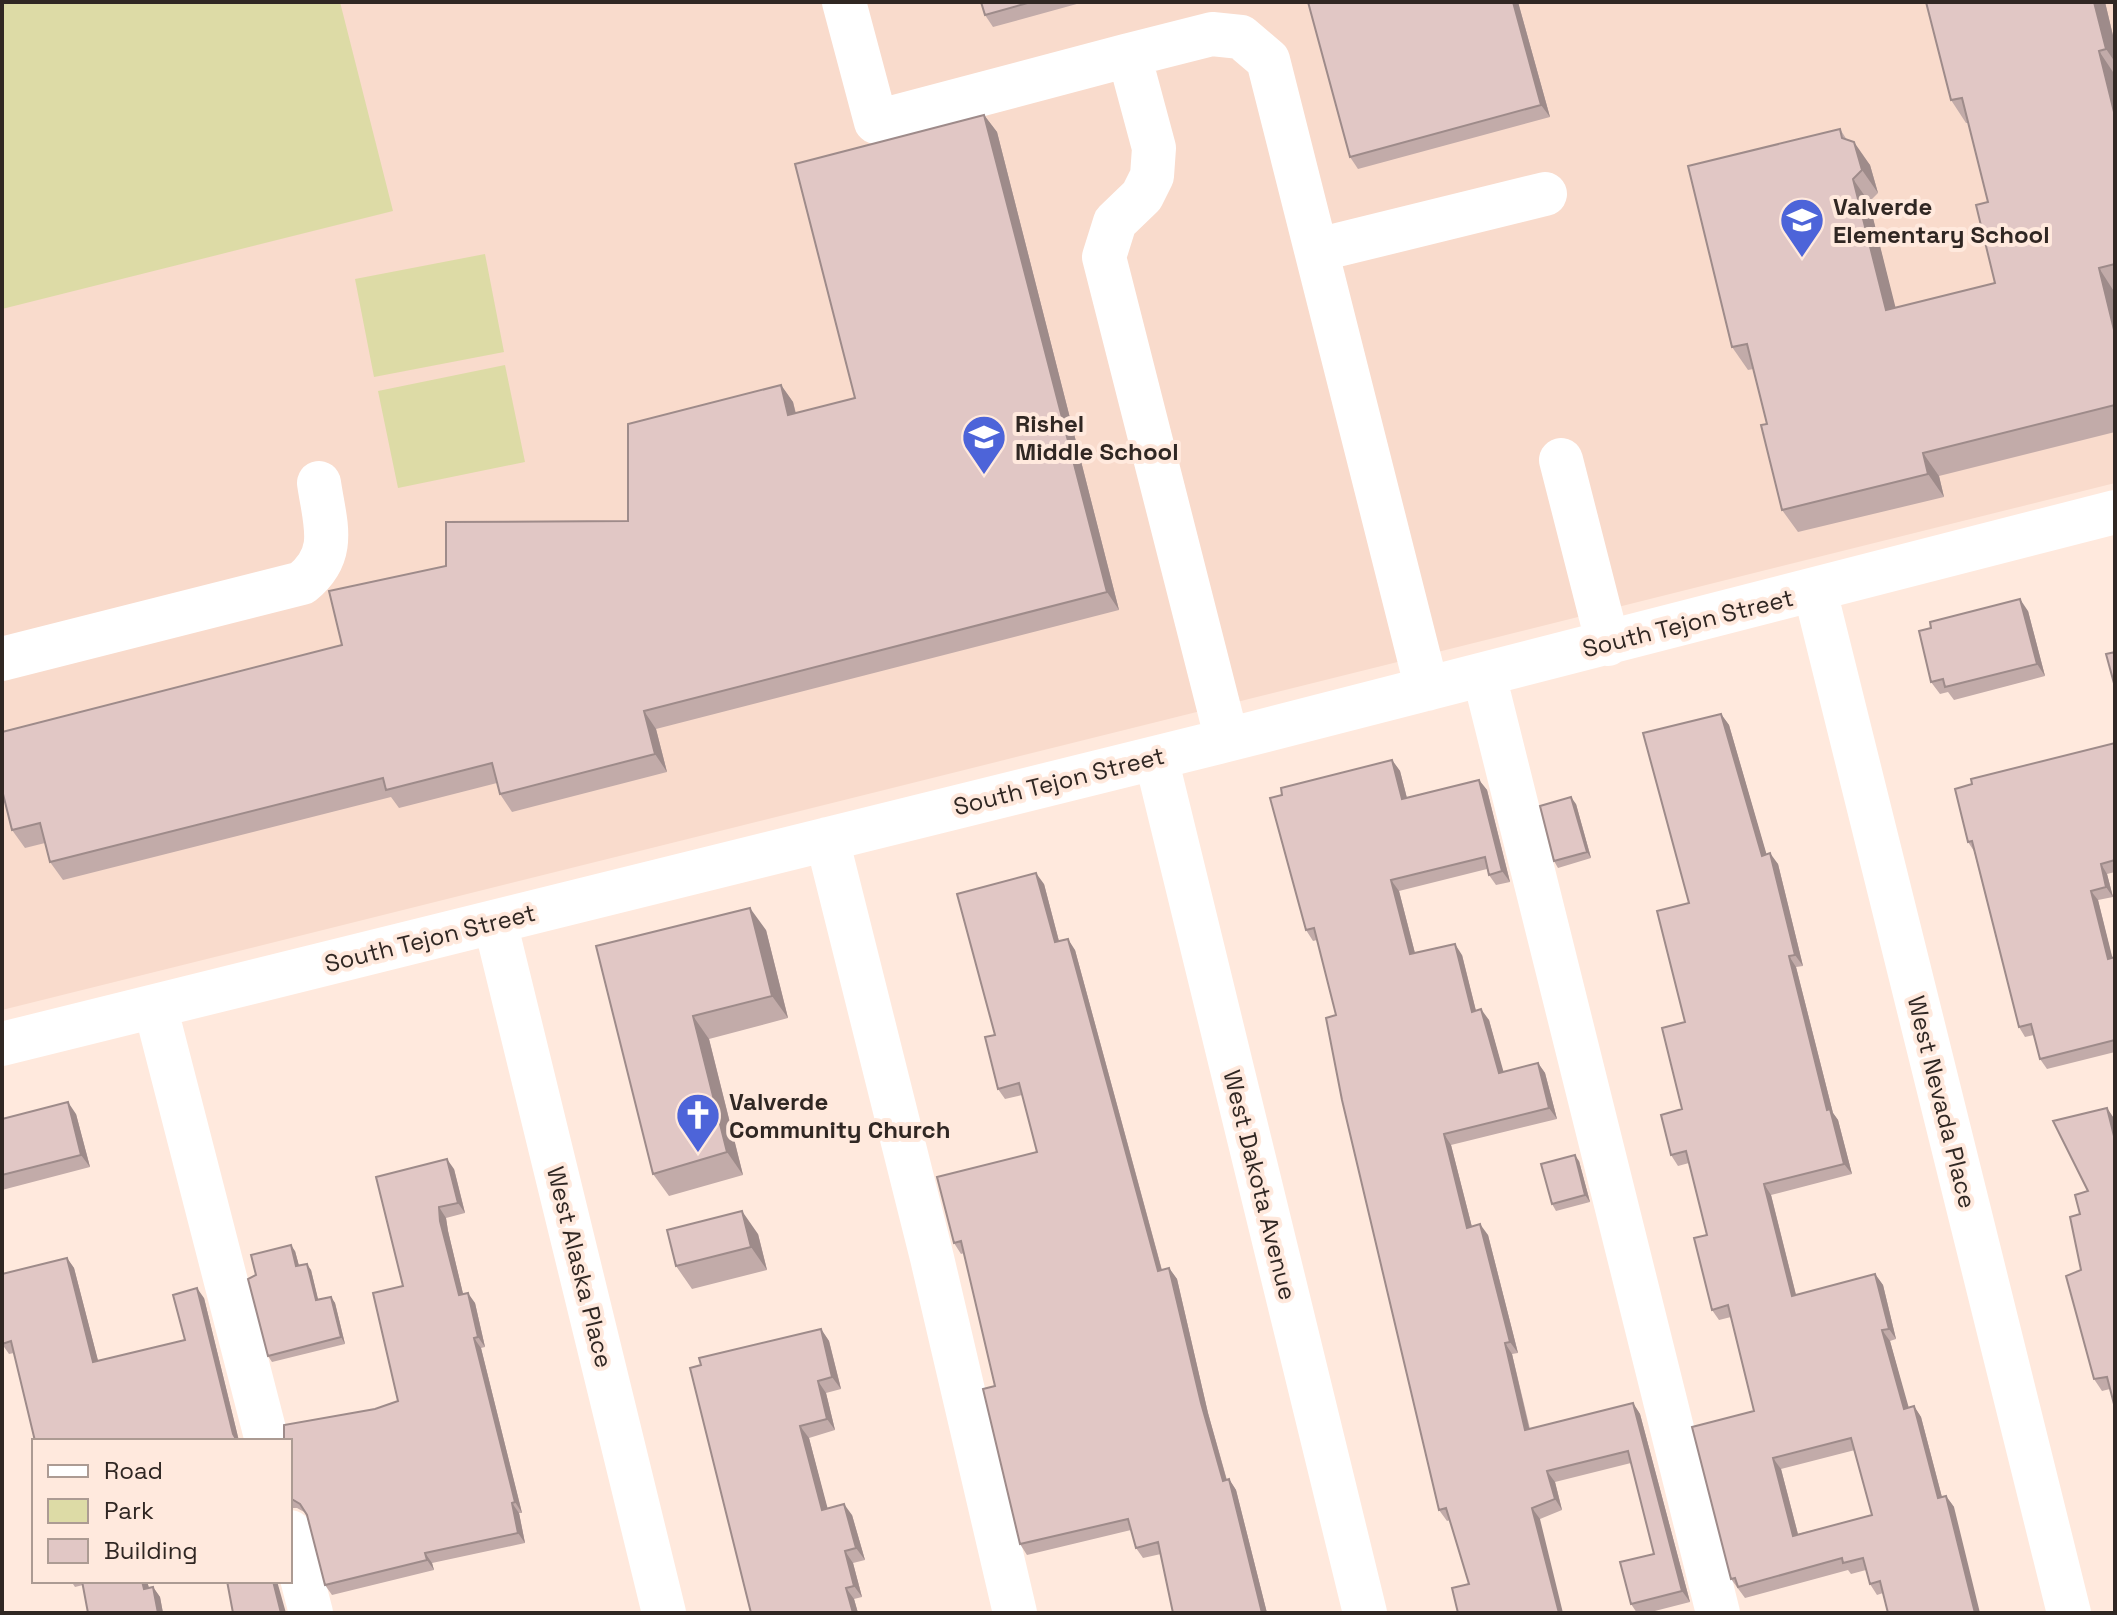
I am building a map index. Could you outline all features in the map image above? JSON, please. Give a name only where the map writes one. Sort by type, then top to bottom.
[{"type":"street","points":[[844,2],[876,122],[1212,34],[1241,37],[1268,60],[1427,689]]},
{"type":"street","points":[[1129,55],[1154,148],[1152,176],[1142,196],[1115,222],[1104,257],[1227,740]]},
{"type":"street","points":[[1317,250],[1545,194]]},
{"type":"street","points":[[1561,460],[1608,644]]},
{"type":"street","points":[[2,659],[302,583],[317,571],[325,555],[319,483]]},
{"type":"street","name":"South Tejon Street","points":[[2,1044],[1156,758],[2115,512]]},
{"type":"street","name":"West Nevada Place","points":[[1815,591],[2069,1613]]},
{"type":"street","points":[[1484,675],[1718,1613]]},
{"type":"street","name":"West Dakota Avenue","points":[[1156,758],[1365,1613]]},
{"type":"street","points":[[827,839],[932,1258],[1015,1613]]},
{"type":"street","name":"West Alaska Place","points":[[495,922],[664,1613]]},
{"type":"street","points":[[155,1006],[266,1439]]},
{"type":"street","points":[[292,1540],[311,1613]]},
{"type":"shaded area","points":[[2,2],[2115,2],[2115,483],[2,1010]]},
{"type":"green space","points":[[2,2],[340,2],[393,211],[2,309]]},
{"type":"green space","points":[[485,254],[504,352],[374,377],[355,279]]},
{"type":"green space","points":[[505,365],[525,462],[398,488],[378,391]]},
{"type":"building","points":[[981,2],[1031,2],[985,15]]},
{"type":"building","points":[[1308,2],[1513,2],[1541,105],[1350,157]]},
{"type":"building","name":"Valverde Elementary School","points":[[1926,2],[2094,2],[2106,49],[2099,51],[2115,116],[2115,264],[2099,268],[2115,334],[2115,405],[1923,453],[1928,474],[1782,510],[1761,425],[1767,424],[1747,344],[1732,347],[1688,166],[1840,129],[1842,138],[1854,142],[1862,170],[1853,179],[1886,310],[1995,283],[1976,205],[1988,202],[1962,98],[1951,100]]},
{"type":"building","name":"Rishel Middle School","points":[[984,115],[1107,592],[644,711],[655,754],[500,794],[492,763],[386,790],[383,778],[50,862],[40,823],[12,830],[2,790],[2,732],[342,645],[329,591],[446,566],[446,522],[628,521],[628,424],[781,385],[788,415],[855,398],[795,164]]},
{"type":"building","points":[[2020,599],[2037,664],[1945,687],[1943,679],[1931,682],[1919,631],[1931,628],[1930,622]]},
{"type":"building","points":[[2115,652],[2115,687],[2106,654]]},
{"type":"building","points":[[1721,714],[1762,856],[1770,853],[1795,955],[1789,956],[1827,1110],[1830,1109],[1844,1164],[1764,1184],[1792,1296],[1875,1274],[1889,1329],[1882,1330],[1904,1409],[1914,1406],[1938,1498],[1946,1496],[1975,1613],[1888,1613],[1880,1581],[1870,1584],[1863,1558],[1843,1563],[1842,1558],[1738,1587],[1735,1578],[1731,1579],[1692,1427],[1754,1411],[1728,1305],[1712,1310],[1694,1238],[1707,1235],[1686,1151],[1671,1155],[1661,1115],[1682,1109],[1662,1028],[1685,1022],[1657,911],[1689,903],[1643,733]],"holes":[[[1851,1438],[1872,1515],[1793,1536],[1773,1458]]]},
{"type":"building","points":[[2115,743],[2115,860],[2101,864],[2106,887],[2091,891],[2108,959],[2115,957],[2115,1040],[2040,1059],[2031,1024],[2019,1027],[1972,841],[1968,842],[1955,789],[1972,784],[1971,779]]},
{"type":"building","points":[[1392,760],[1402,799],[1479,780],[1502,871],[1489,875],[1485,857],[1391,880],[1410,954],[1455,944],[1472,1012],[1481,1009],[1499,1073],[1538,1063],[1549,1108],[1444,1134],[1467,1228],[1480,1224],[1510,1342],[1505,1343],[1525,1430],[1633,1403],[1682,1591],[1631,1604],[1620,1562],[1654,1554],[1628,1451],[1547,1471],[1555,1499],[1532,1508],[1559,1613],[1458,1613],[1452,1588],[1469,1584],[1446,1508],[1439,1510],[1342,1100],[1326,1018],[1336,1015],[1314,928],[1306,930],[1270,798],[1282,795],[1281,788]]},
{"type":"building","points":[[1571,797],[1587,852],[1554,861],[1540,806]]},
{"type":"building","points":[[1036,873],[1055,942],[1068,939],[1158,1271],[1169,1268],[1201,1403],[1223,1481],[1229,1479],[1262,1613],[1173,1613],[1158,1542],[1136,1548],[1128,1519],[1020,1544],[983,1389],[995,1386],[961,1241],[954,1243],[937,1177],[1037,1152],[1019,1083],[998,1089],[985,1037],[995,1035],[957,894]]},
{"type":"building","points":[[750,908],[772,996],[693,1016],[727,1152],[653,1174],[596,946]]},
{"type":"building","points":[[68,1102],[81,1155],[2,1175],[2,1119]]},
{"type":"building","points":[[2107,1108],[2115,1140],[2115,1408],[2107,1377],[2094,1379],[2066,1276],[2081,1270],[2070,1217],[2080,1214],[2075,1195],[2088,1191],[2053,1121]]},
{"type":"building","points":[[1575,1155],[1585,1195],[1552,1204],[1541,1164]]},
{"type":"building","points":[[447,1159],[458,1203],[439,1207],[440,1221],[459,1295],[468,1293],[478,1337],[474,1338],[515,1502],[512,1503],[518,1533],[425,1553],[427,1560],[325,1585],[307,1515],[300,1504],[292,1499],[292,1439],[283,1439],[284,1425],[375,1409],[398,1401],[373,1293],[403,1286],[376,1177]]},
{"type":"building","points":[[742,1211],[751,1247],[676,1266],[667,1230]]},
{"type":"building","points":[[291,1245],[296,1266],[307,1264],[316,1300],[331,1297],[341,1337],[268,1356],[248,1279],[256,1275],[251,1255]]},
{"type":"building","points":[[67,1258],[93,1362],[185,1340],[173,1295],[197,1288],[236,1439],[35,1439],[11,1341],[2,1344],[2,1274]]},
{"type":"building","points":[[821,1329],[832,1377],[818,1381],[827,1419],[800,1426],[822,1510],[844,1504],[856,1548],[845,1551],[854,1586],[846,1588],[853,1613],[751,1613],[690,1368],[701,1365],[699,1358]]},
{"type":"building","points":[[82,1583],[142,1583],[144,1589],[153,1587],[158,1613],[88,1613]]},
{"type":"building","points":[[227,1583],[274,1583],[281,1613],[233,1613]]},
{"type":"place","name":"Valverde Elementary School","points":[[1802,259]]},
{"type":"place","name":"Rishel Middle School","points":[[984,476]]},
{"type":"place","name":"Valverde Community Church","points":[[698,1154]]}]
